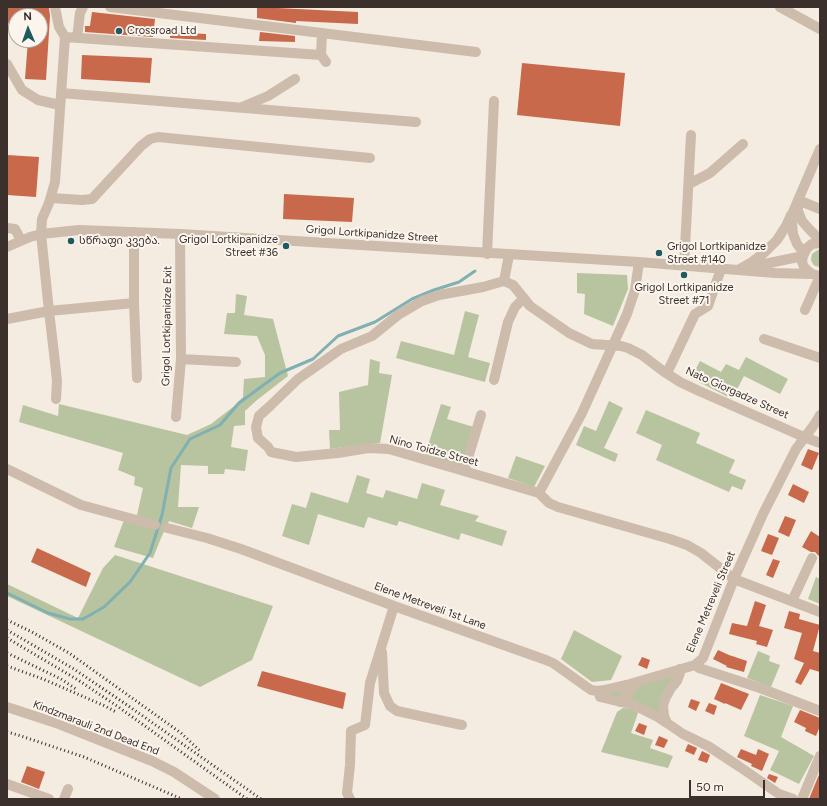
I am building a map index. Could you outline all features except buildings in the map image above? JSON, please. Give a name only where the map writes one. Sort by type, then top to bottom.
[{"type":"street","points":[[55,7],[59,26],[65,37],[55,182],[51,198],[42,219],[41,234],[56,368],[56,399]]},
{"type":"street","points":[[78,38],[80,13],[83,7]]},
{"type":"street","points":[[110,7],[476,52]]},
{"type":"street","points":[[780,7],[820,29]]},
{"type":"street","points":[[65,37],[323,58],[322,33]]},
{"type":"street","points":[[7,64],[22,90],[38,100],[60,105]]},
{"type":"street","points":[[241,108],[268,96],[295,79]]},
{"type":"street","points":[[61,93],[416,122]]},
{"type":"street","points":[[487,254],[494,101]]},
{"type":"street","points":[[684,266],[691,135]]},
{"type":"street","points":[[51,198],[82,200],[92,199],[141,146],[150,139],[158,137],[370,158]]},
{"type":"street","points":[[688,184],[710,173],[743,144]]},
{"type":"street","points":[[738,270],[765,252],[777,240],[793,212],[820,149]]},
{"type":"street","points":[[798,200],[820,209]]},
{"type":"street","points":[[798,200],[798,211],[802,221],[820,240]]},
{"type":"street","points":[[793,212],[793,234],[803,254]]},
{"type":"street","points":[[7,228],[15,229],[21,240]]},
{"type":"street","name":"Grigol Lortkipanidze Street","points":[[7,247],[21,240],[41,234],[79,230],[180,234],[487,254],[639,262],[816,275]]},
{"type":"street","points":[[134,232],[134,303],[137,378]]},
{"type":"street","name":"Grigol Lortkipanidze Exit","points":[[176,417],[181,359],[180,234]]},
{"type":"street","points":[[805,310],[816,275],[804,267],[802,262],[803,254],[812,244],[820,243]]},
{"type":"street","name":"Grigol Lortkipanidze Street","points":[[738,270],[803,254]]},
{"type":"street","points":[[504,281],[508,255]]},
{"type":"street","points":[[539,493],[582,413],[627,314],[635,290],[639,262]]},
{"type":"street","points":[[667,374],[695,314],[708,306],[721,269]]},
{"type":"street","name":"Nato Giorgadze Street","points":[[504,281],[513,285],[530,306],[569,333],[592,344],[613,345],[628,348],[642,355],[680,382],[820,443]]},
{"type":"street","name":"Nino Toidze Street","points":[[504,281],[439,295],[422,301],[398,315],[372,336],[341,349],[298,379],[259,416],[256,427],[258,438],[268,447],[271,452],[296,457],[338,453],[368,448],[389,449],[539,493],[549,503],[558,507],[687,545],[734,579],[820,612]]},
{"type":"street","points":[[494,380],[508,322],[515,307],[524,298]]},
{"type":"street","points":[[7,319],[49,311],[134,303]]},
{"type":"street","points":[[764,339],[820,358]]},
{"type":"street","points":[[181,359],[236,362]]},
{"type":"street","points":[[464,471],[481,415]]},
{"type":"street","name":"Elene Metreveli Street","points":[[680,669],[695,665],[703,658],[734,579],[763,514],[796,449],[820,415]]},
{"type":"street","points":[[7,469],[81,505],[155,525]]},
{"type":"street","name":"Elene Metreveli 1st Lane","points":[[166,528],[241,548],[394,606],[546,660],[553,663],[591,690],[598,691],[600,697],[620,702]]},
{"type":"street","points":[[792,602],[812,558]]},
{"type":"street","points":[[350,799],[347,793],[351,731],[365,725],[370,683],[394,606]]},
{"type":"street","points":[[382,644],[384,693],[390,706],[397,711],[462,725]]},
{"type":"street","points":[[695,665],[699,668],[760,688],[820,711]]},
{"type":"street","points":[[598,691],[633,683],[680,669],[677,681],[671,688],[663,705],[664,716],[667,722]]},
{"type":"street","points":[[620,702],[633,688],[633,683]]},
{"type":"street","points":[[620,702],[634,705],[667,722],[683,734],[708,746],[778,794],[793,799]]},
{"type":"street","name":"Kindzmarauli 2nd Dead End","points":[[7,708],[59,724],[152,761],[174,772],[215,799]]},
{"type":"street","points":[[802,799],[820,756]]},
{"type":"street","points":[[7,784],[49,799]]},
{"type":"green space","points":[[820,250],[820,267],[815,266],[811,260],[812,254]]},
{"type":"green space","points":[[577,273],[627,275],[628,289],[613,326],[584,314],[585,294],[577,293]]},
{"type":"green space","points":[[236,294],[247,296],[244,315],[273,319],[288,376],[245,411],[245,425],[234,426],[231,447],[248,450],[245,471],[225,469],[224,474],[208,474],[208,466],[181,465],[178,507],[199,507],[192,528],[169,521],[153,558],[114,547],[124,520],[135,524],[143,488],[134,485],[135,477],[118,470],[123,453],[19,422],[23,405],[58,416],[59,404],[187,435],[211,424],[243,397],[244,379],[265,377],[265,355],[257,336],[224,334],[227,313],[235,313]]},
{"type":"green space","points":[[465,311],[479,315],[468,357],[490,363],[485,382],[396,358],[401,341],[454,355]]},
{"type":"green space","points":[[746,357],[788,379],[780,394],[744,376],[732,399],[691,378],[700,361],[721,372],[726,364],[739,370]]},
{"type":"green space","points":[[370,359],[380,362],[379,373],[392,375],[380,443],[330,449],[329,430],[340,430],[339,392],[368,385]]},
{"type":"green space","points":[[609,401],[623,408],[604,448],[618,454],[615,462],[576,445],[584,426],[596,431]]},
{"type":"green space","points":[[441,404],[451,407],[447,419],[474,427],[462,466],[425,455]]},
{"type":"green space","points":[[646,410],[700,433],[696,443],[735,460],[729,473],[746,480],[742,490],[732,486],[729,492],[656,460],[662,445],[636,433]]},
{"type":"green space","points":[[516,456],[545,466],[534,487],[508,478]]},
{"type":"green space","points":[[357,475],[370,479],[366,493],[383,498],[386,490],[417,499],[422,483],[445,490],[440,505],[479,516],[475,521],[507,531],[502,546],[461,533],[459,540],[399,521],[397,526],[368,517],[364,528],[318,514],[309,545],[282,536],[292,504],[306,508],[311,492],[348,503]]},
{"type":"green space","points":[[115,555],[273,606],[252,660],[200,687],[7,596],[7,584],[78,618],[103,568]]},
{"type":"green space","points":[[816,577],[820,579],[820,604],[808,599]]},
{"type":"green space","points":[[574,630],[622,656],[611,680],[592,682],[561,659]]},
{"type":"green space","points":[[758,651],[770,656],[769,661],[780,665],[771,687],[747,678]]},
{"type":"green space","points":[[673,674],[676,677],[659,714],[608,696],[607,693]]},
{"type":"green space","points":[[760,695],[793,706],[781,737],[814,756],[799,784],[770,770],[779,751],[744,736]]},
{"type":"green space","points":[[623,708],[633,709],[638,713],[631,733],[653,740],[650,748],[673,756],[668,768],[601,752],[617,712]]},
{"type":"waterway","points":[[7,593],[48,613],[70,619],[83,619],[104,607],[130,582],[150,553],[162,515],[171,468],[190,439],[220,425],[239,403],[280,373],[313,359],[338,336],[375,322],[412,299],[459,282],[475,271]]},
{"type":"railway","points":[[7,620],[69,653],[181,733],[200,751]]},
{"type":"railway","points":[[7,630],[74,669],[261,799]]},
{"type":"railway","points":[[7,638],[78,680],[117,706],[247,799]]},
{"type":"railway","points":[[7,653],[61,679],[76,689]]},
{"type":"railway","points":[[7,666],[43,679],[116,712]]},
{"type":"railway","points":[[7,732],[84,757],[182,799]]},
{"type":"place","name":"Crossroad Ltd","points":[[119,31]]},
{"type":"place","name":"სწრაფი კვება.","points":[[71,241]]},
{"type":"place","name":"Grigol Lortkipanidze Street #36","points":[[286,246]]},
{"type":"place","name":"Grigol Lortkipanidze Street #140","points":[[659,253]]},
{"type":"place","name":"Grigol Lortkipanidze Street #71","points":[[684,275]]}]
